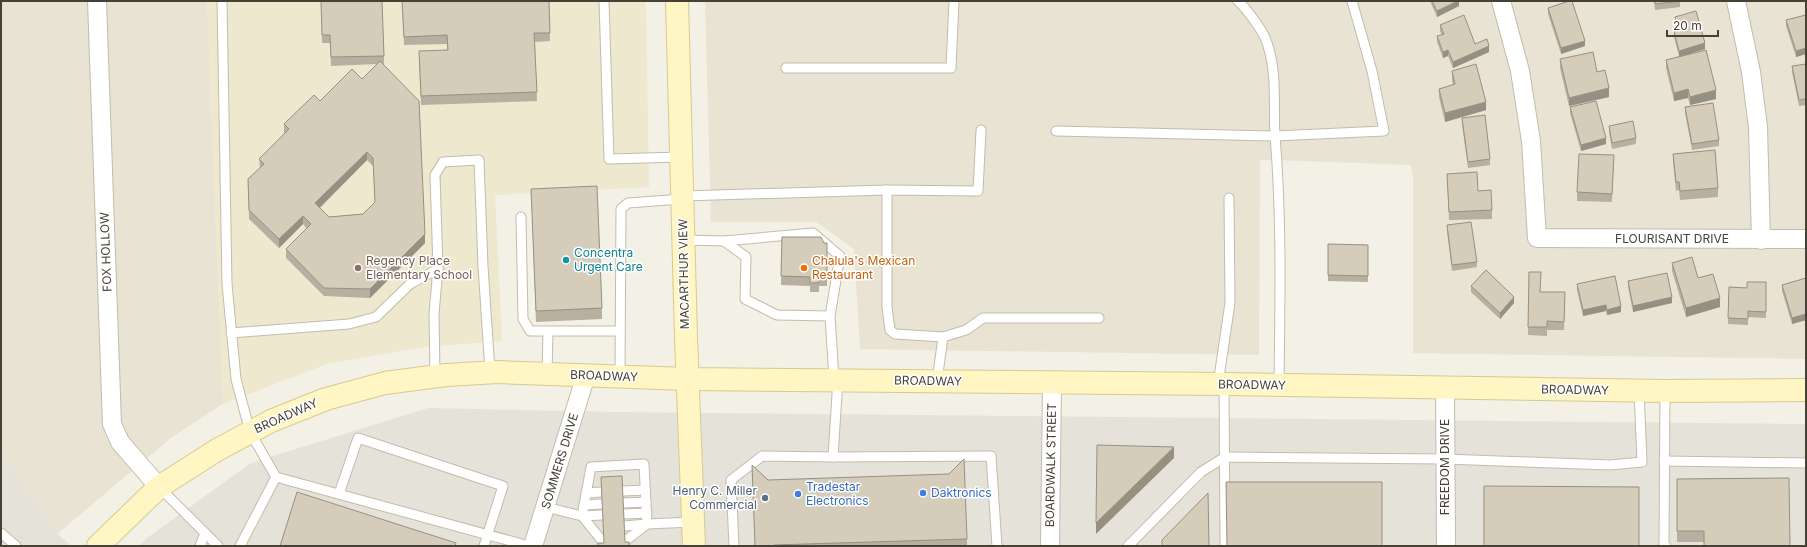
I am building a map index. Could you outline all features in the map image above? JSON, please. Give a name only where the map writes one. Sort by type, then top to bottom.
[{"type":"main road","name":"MACARTHUR VIEW","points":[[677,1],[687,379],[694,546]]},
{"type":"main road","name":"BROADWAY","points":[[98,546],[160,487],[217,450],[270,421],[326,399],[385,384],[435,376],[490,372],[687,379],[836,379],[1639,391],[1806,390]]},
{"type":"street","name":"FOX HOLLOW","points":[[97,1],[112,424],[120,442],[160,487]]},
{"type":"street","name":"FLOURISANT DRIVE","points":[[1500,1],[1520,71],[1531,141],[1537,238],[1806,239]]},
{"type":"street","points":[[1736,1],[1751,72],[1758,127],[1761,240]]},
{"type":"street","name":"SOMMERS DRIVE","points":[[533,546],[586,375]]},
{"type":"street","name":"BOARDWALK STREET","points":[[1050,546],[1052,383]]},
{"type":"street","name":"FREEDOM DRIVE","points":[[1445,388],[1446,546]]},
{"type":"lane","points":[[222,1],[227,284],[236,379],[250,432],[276,477],[529,546]]},
{"type":"lane","points":[[604,1],[608,159],[681,157]]},
{"type":"lane","points":[[786,68],[951,68],[954,1]]},
{"type":"lane","points":[[1238,1],[1266,39],[1275,75],[1275,136],[1280,211],[1279,385]]},
{"type":"lane","points":[[1056,131],[1275,136],[1384,131],[1372,71],[1352,1]]},
{"type":"lane","points":[[620,376],[621,209],[628,203],[682,197],[887,190],[978,191],[981,130]]},
{"type":"lane","points":[[435,376],[434,312],[438,269],[435,175],[443,162],[479,160],[483,266],[490,372]]},
{"type":"lane","points":[[887,190],[887,307],[890,330],[895,334],[943,337],[966,330],[983,318],[1098,318]]},
{"type":"lane","points":[[1225,546],[1226,457],[1221,384],[1230,302],[1229,198]]},
{"type":"lane","points":[[521,217],[523,319],[530,330],[620,331]]},
{"type":"lane","points":[[683,240],[724,240],[813,233],[840,256],[830,316],[836,379],[833,457]]},
{"type":"lane","points":[[724,240],[746,257],[745,298],[777,315],[830,316]]},
{"type":"lane","points":[[231,333],[349,324],[376,317],[410,284],[438,269]]},
{"type":"lane","points":[[547,374],[548,331]]},
{"type":"lane","points":[[936,381],[943,337]]},
{"type":"lane","points":[[1128,546],[1201,472],[1226,457],[1445,459],[1610,465],[1642,462],[1639,391]]},
{"type":"lane","points":[[1664,391],[1664,544],[1666,546]]},
{"type":"lane","points":[[339,494],[358,438],[503,486],[484,546]]},
{"type":"lane","points":[[734,546],[731,480],[762,456],[991,456],[997,546]]},
{"type":"lane","points":[[1664,460],[1806,463]]},
{"type":"lane","points":[[603,542],[582,516],[591,467],[644,464],[647,524]]},
{"type":"lane","points":[[240,546],[276,477]]},
{"type":"lane","points":[[160,487],[218,546]]},
{"type":"lane","points":[[623,491],[645,490]]},
{"type":"lane","points":[[586,493],[601,492]]},
{"type":"lane","points":[[623,503],[646,502]]},
{"type":"lane","points":[[584,505],[602,504]]},
{"type":"lane","points":[[545,507],[582,516],[602,515]]},
{"type":"lane","points":[[623,514],[647,513]]},
{"type":"lane","points":[[624,526],[693,522]]},
{"type":"lane","points":[[624,542],[647,524]]},
{"type":"lane","points":[[591,528],[602,528]]},
{"type":"lane","points":[[1,533],[16,546]]},
{"type":"lane","points":[[200,546],[205,533]]},
{"type":"shaded area","points":[[1,1],[207,1],[223,404],[172,437],[57,534],[10,466],[1,450]]},
{"type":"shaded area","name":"Regency Place Elementary School","points":[[207,1],[646,1],[649,187],[495,195],[502,341],[423,347],[327,364],[223,404]]},
{"type":"shaded area","points":[[705,1],[1806,1],[1806,359],[1413,353],[1413,177],[1411,165],[1278,160],[1260,160],[1259,355],[860,349],[854,249],[816,222],[711,222]]},
{"type":"shaded area","points":[[428,408],[616,412],[1806,424],[1806,546],[139,546],[147,538],[251,463]]},
{"type":"shaded area","points":[[1,450],[10,466],[57,534],[72,546],[1,546]]},
{"type":"building","points":[[321,1],[382,1],[384,56],[331,57],[330,35],[322,35]]},
{"type":"building","points":[[402,1],[549,1],[550,33],[534,33],[537,92],[421,96],[419,51],[448,50],[447,35],[404,37]]},
{"type":"building","points":[[1432,1],[1458,1],[1437,11]]},
{"type":"building","points":[[1572,1],[1585,41],[1561,48],[1548,8]]},
{"type":"building","points":[[1655,1],[1680,1],[1655,4]]},
{"type":"building","points":[[1696,11],[1705,43],[1679,51],[1674,31],[1679,30],[1675,17]]},
{"type":"building","points":[[1464,15],[1475,44],[1487,39],[1489,46],[1453,62],[1448,50],[1443,52],[1437,36],[1444,34],[1440,25]]},
{"type":"building","points":[[1806,15],[1806,48],[1796,51],[1786,20]]},
{"type":"building","points":[[1706,50],[1716,90],[1690,97],[1688,89],[1674,93],[1666,60]]},
{"type":"building","points":[[1593,52],[1597,72],[1605,70],[1609,88],[1569,98],[1560,59]]},
{"type":"building","name":"Regency Place Elementary School","points":[[380,61],[419,101],[425,234],[370,289],[324,288],[286,249],[311,224],[303,216],[279,239],[249,210],[248,179],[264,164],[259,159],[289,129],[284,124],[314,95],[320,101],[352,69],[362,79]],"holes":[[[367,152],[373,158],[375,202],[363,214],[329,217],[315,203]]]},
{"type":"building","points":[[1476,64],[1486,102],[1445,113],[1439,89],[1455,84],[1452,71]]},
{"type":"building","points":[[1806,64],[1806,99],[1799,100],[1792,66]]},
{"type":"building","points":[[1596,101],[1606,138],[1581,145],[1570,107]]},
{"type":"building","points":[[1713,103],[1719,140],[1692,144],[1685,107]]},
{"type":"building","points":[[1485,115],[1490,159],[1468,162],[1462,118]]},
{"type":"building","points":[[1633,121],[1636,138],[1612,143],[1609,126]]},
{"type":"building","points":[[1715,150],[1718,188],[1680,191],[1679,182],[1676,182],[1673,154]]},
{"type":"building","points":[[1579,154],[1614,155],[1612,194],[1577,192]]},
{"type":"building","points":[[1477,172],[1478,191],[1491,190],[1492,210],[1449,212],[1447,174]]},
{"type":"building","name":"Concentra Urgent Care","points":[[597,186],[602,308],[536,311],[531,189]]},
{"type":"building","points":[[1471,222],[1477,262],[1452,265],[1447,225]]},
{"type":"building","name":"Chalula's Mexican Restaurant","points":[[782,237],[821,237],[824,243],[827,243],[827,277],[819,277],[819,283],[810,283],[810,277],[781,276]]},
{"type":"building","points":[[1328,244],[1368,245],[1368,276],[1328,275]]},
{"type":"building","points":[[1692,257],[1698,278],[1713,274],[1720,298],[1686,308],[1672,263]]},
{"type":"building","points":[[1486,270],[1514,297],[1500,313],[1471,286]]},
{"type":"building","points":[[1529,272],[1541,272],[1540,292],[1565,292],[1564,322],[1547,321],[1547,327],[1528,327]]},
{"type":"building","points":[[1667,273],[1672,297],[1633,306],[1628,281]]},
{"type":"building","points":[[1615,276],[1621,306],[1607,310],[1606,305],[1583,310],[1577,284]]},
{"type":"building","points":[[1806,278],[1806,314],[1792,318],[1782,285]]},
{"type":"building","points":[[1747,282],[1766,282],[1766,312],[1748,311],[1748,319],[1728,318],[1729,287],[1747,288]]},
{"type":"building","points":[[1097,445],[1174,447],[1096,523]]},
{"type":"building","points":[[964,459],[967,539],[774,545],[775,546],[755,545],[752,465],[768,480],[949,474]]},
{"type":"building","points":[[622,476],[625,542],[629,542],[629,546],[598,546],[598,543],[604,543],[601,477]]},
{"type":"building","points":[[1789,478],[1790,546],[1704,546],[1704,531],[1677,531],[1677,479]]},
{"type":"building","points":[[1226,482],[1382,482],[1382,546],[1227,546]]},
{"type":"building","points":[[1484,486],[1639,487],[1639,546],[1484,546]]},
{"type":"building","points":[[297,492],[456,543],[455,546],[280,546]]},
{"type":"building","points":[[1208,493],[1209,546],[1162,546],[1162,540]]},
{"type":"place","name":"Concentra Urgent Care","points":[[566,260]]},
{"type":"place","name":"Regency Place Elementary School","points":[[358,268]]},
{"type":"place","name":"Chalula's Mexican Restaurant","points":[[804,268]]},
{"type":"place","name":"Daktronics","points":[[923,493]]},
{"type":"place","name":"Tradestar Electronics","points":[[798,494]]},
{"type":"place","name":"Henry C. Miller Commercial","points":[[765,498]]}]
